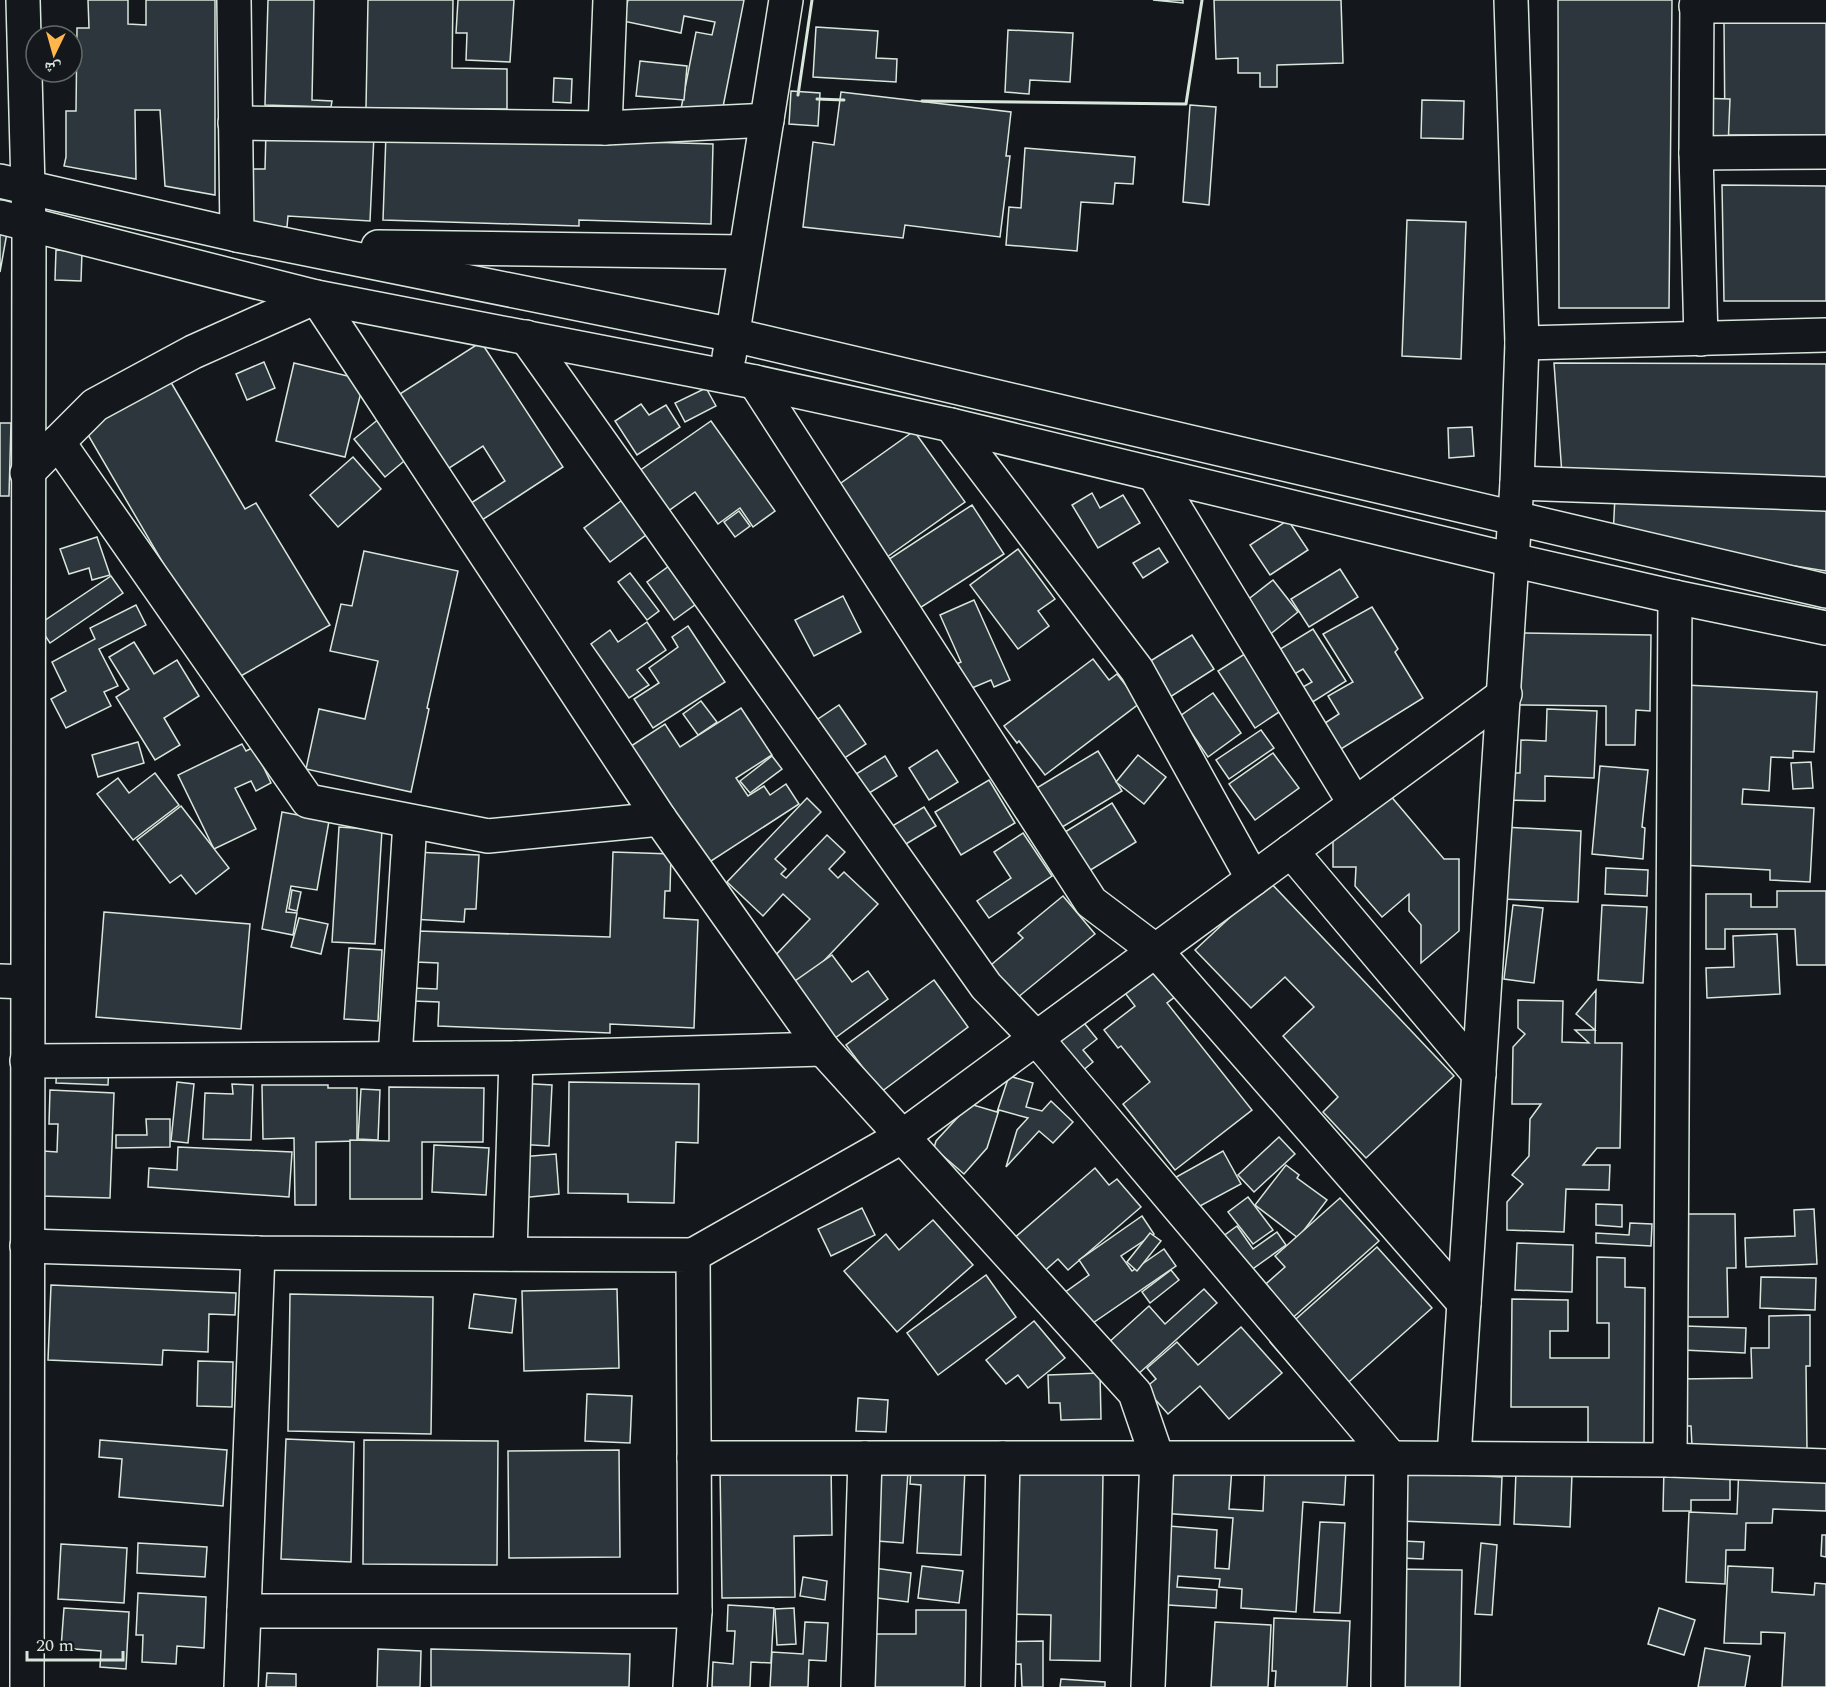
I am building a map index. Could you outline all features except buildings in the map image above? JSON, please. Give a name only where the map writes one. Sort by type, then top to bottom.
[{"type":"street","points":[[23,0],[14,221],[27,473],[14,982],[27,1061],[27,1246],[13,1406],[27,1687]]},
{"type":"street","points":[[234,0],[237,235]]},
{"type":"street","points":[[605,128],[610,0]]},
{"type":"street","points":[[786,0],[744,252],[733,334],[740,379],[1091,902],[1156,951],[1464,1303]]},
{"type":"street","points":[[1454,1457],[1517,483],[1522,343],[1511,0]]},
{"type":"street","points":[[1701,339],[1696,153],[1697,3],[1826,6]]},
{"type":"street","points":[[235,123],[605,128],[767,120]]},
{"type":"street","points":[[1696,153],[1826,152]]},
{"type":"street","points":[[14,184],[237,235],[733,334],[1826,591]]},
{"type":"street","points":[[14,221],[316,297],[740,379],[951,425],[1512,560],[1826,628]]},
{"type":"street","points":[[298,246],[744,252]]},
{"type":"street","points":[[27,473],[94,405],[192,352],[316,297]]},
{"type":"street","points":[[316,297],[660,819],[823,1049],[1136,1393],[1157,1457],[1148,1687]]},
{"type":"street","points":[[1522,343],[1826,335]]},
{"type":"street","points":[[526,337],[986,986],[1036,1038],[1391,1458],[1388,1687]]},
{"type":"street","points":[[951,425],[1137,670],[1253,879]]},
{"type":"street","points":[[58,442],[308,801],[488,836],[660,819]]},
{"type":"street","points":[[1154,474],[1355,804]]},
{"type":"street","points":[[1517,483],[1826,494]]},
{"type":"street","points":[[1670,1460],[1675,597]]},
{"type":"street","points":[[27,1246],[258,1253],[693,1255],[903,1136],[1505,694]]},
{"type":"street","points":[[395,1058],[410,822]]},
{"type":"street","points":[[1291,851],[1479,1074]]},
{"type":"street","points":[[27,1061],[516,1058],[823,1049]]},
{"type":"street","points":[[510,1254],[516,1058]]},
{"type":"street","points":[[241,1687],[258,1253]]},
{"type":"street","points":[[690,1687],[694,1611],[693,1255]]},
{"type":"street","points":[[694,1458],[1454,1457],[1670,1460],[1826,1466]]},
{"type":"street","points":[[858,1687],[865,1458]]},
{"type":"street","points":[[998,1687],[1003,1458]]},
{"type":"street","points":[[244,1611],[694,1611]]},
{"type":"wall","points":[[798,95],[812,0]]},
{"type":"wall","points":[[922,101],[1186,104],[1202,0]]},
{"type":"wall","points":[[817,99],[844,100]]}]
